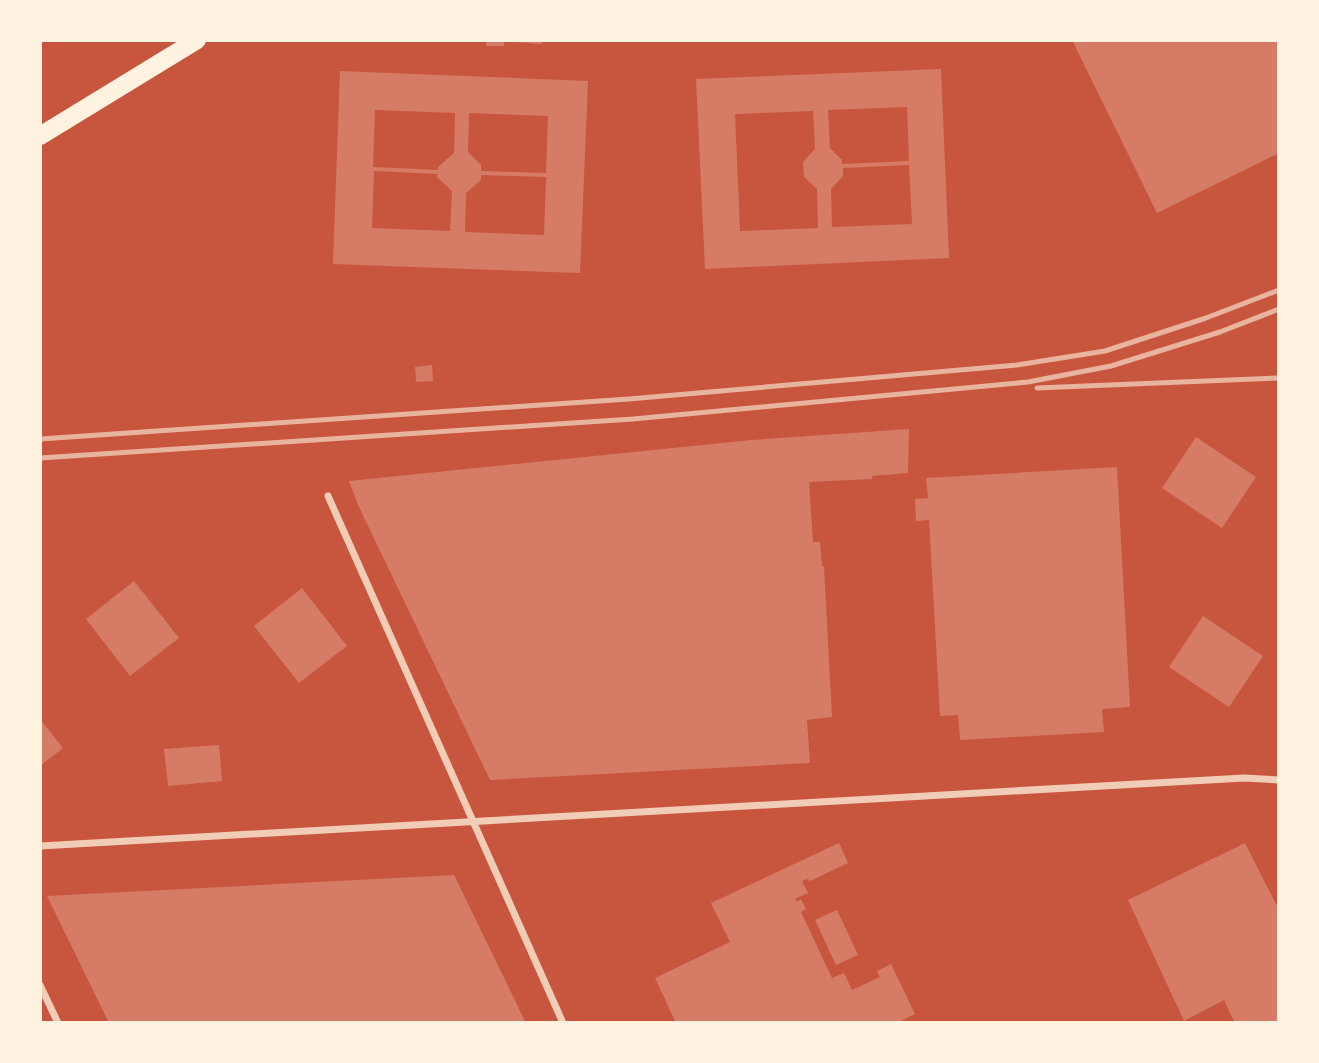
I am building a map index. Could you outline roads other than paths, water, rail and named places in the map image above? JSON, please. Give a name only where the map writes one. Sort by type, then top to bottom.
[{"type":"highway","points":[[40,136],[197,40]]},
{"type":"street","points":[[328,496],[563,1023]]},
{"type":"street","points":[[40,846],[1230,779],[1279,780]]},
{"type":"street","points":[[40,985],[58,1023]]},
{"type":"railway","points":[[40,439],[629,399],[1017,365],[1105,351],[1206,318],[1279,290]]},
{"type":"railway","points":[[40,458],[633,419],[1028,382],[1111,366],[1220,332],[1279,309]]},
{"type":"railway","points":[[1037,388],[1279,378]]}]
